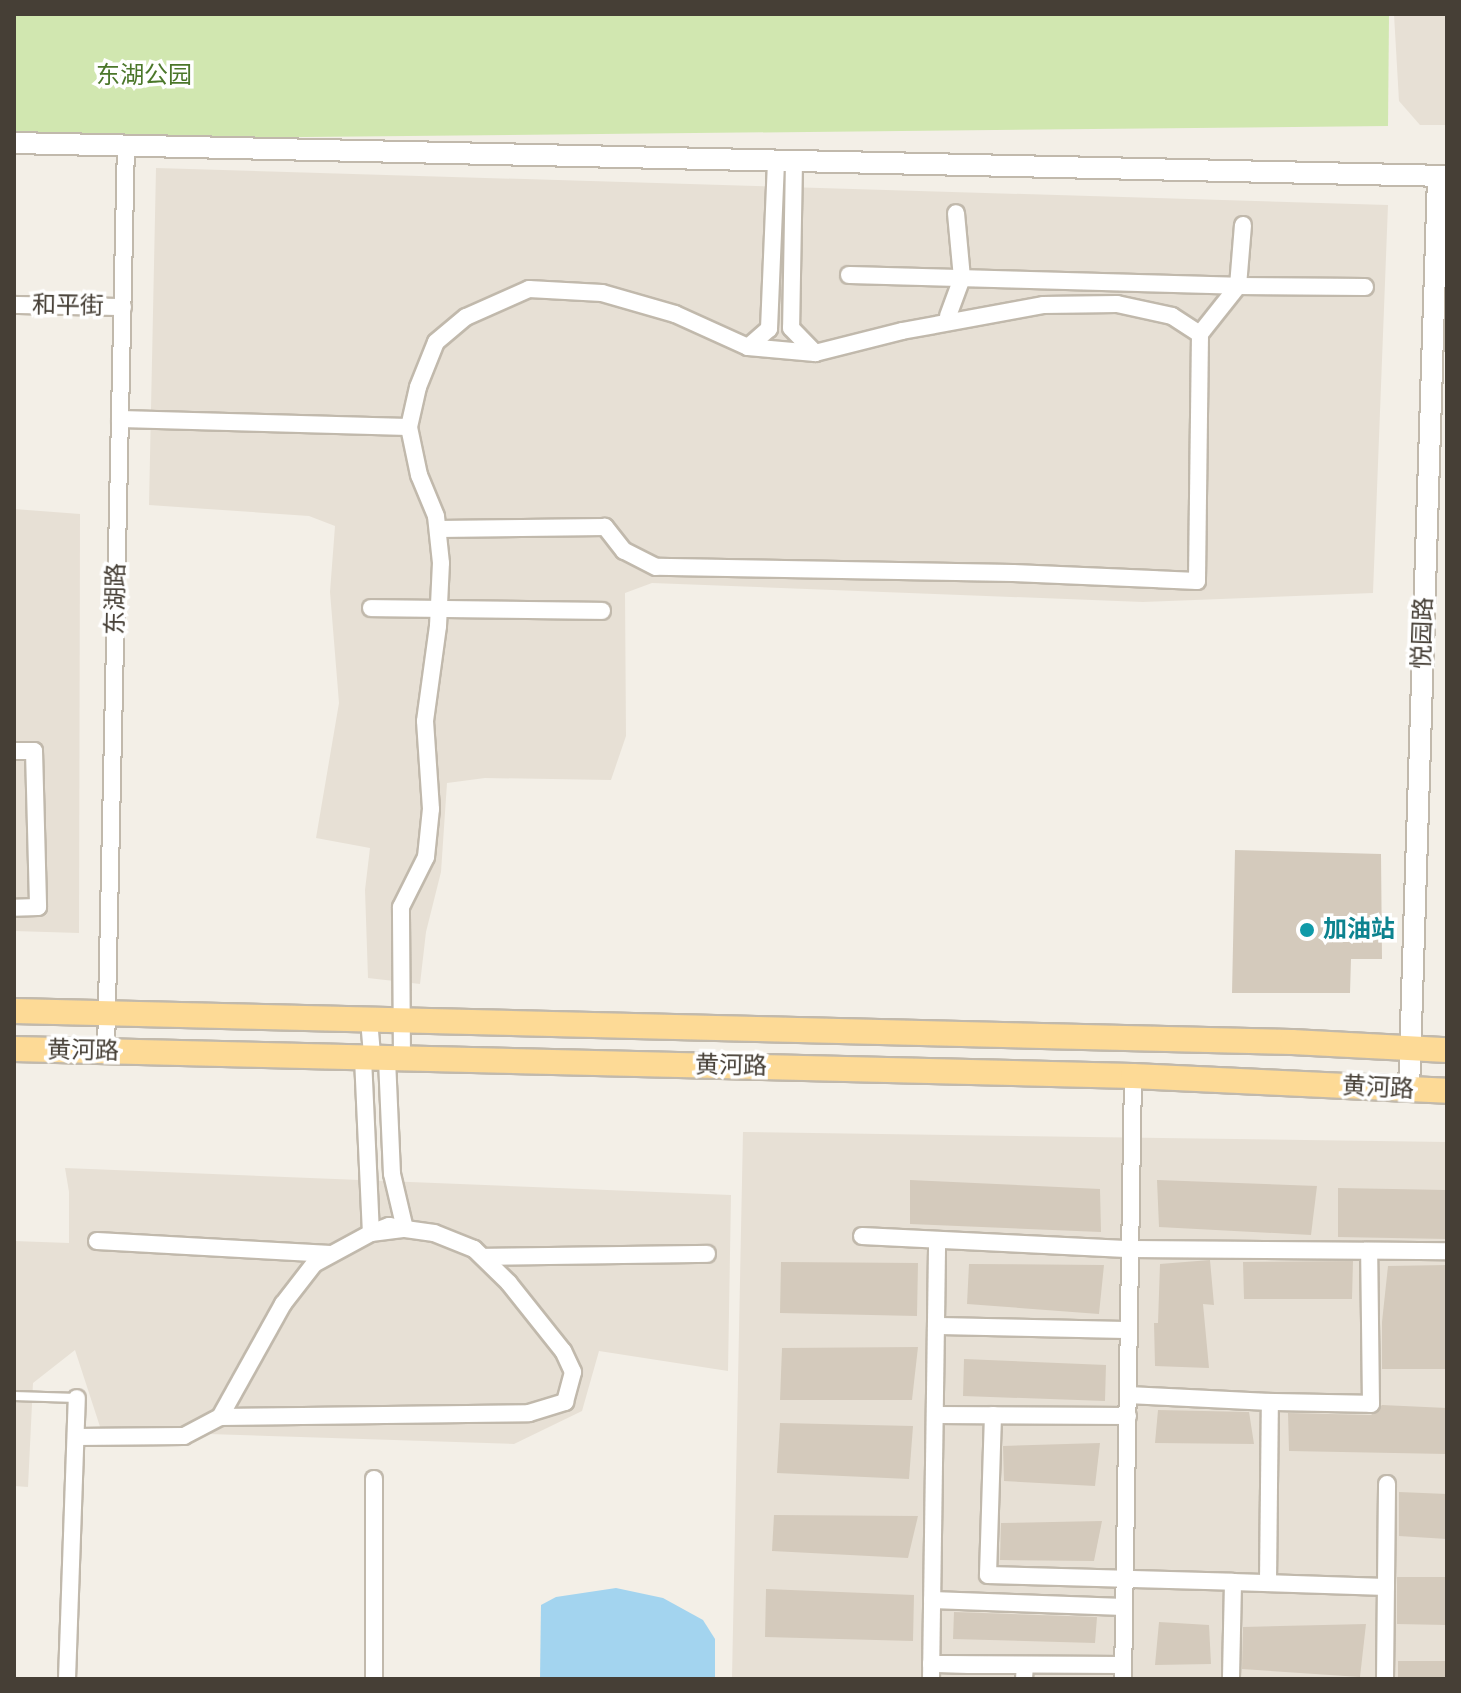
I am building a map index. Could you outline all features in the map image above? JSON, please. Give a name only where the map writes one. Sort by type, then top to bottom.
[{"type":"main road","name":"黄河路","points":[[14,1011],[1447,1050]]},
{"type":"main road","name":"黄河路","points":[[14,1049],[1133,1076],[1447,1091]]},
{"type":"street","points":[[14,143],[1442,176]]},
{"type":"street","name":"东湖路","points":[[106,1052],[126,146]]},
{"type":"street","points":[[748,347],[769,329],[785,161]]},
{"type":"street","points":[[785,161],[791,328],[815,353]]},
{"type":"street","name":"悦园路","points":[[1409,1090],[1442,176]]},
{"type":"street","points":[[948,316],[962,278],[956,213]]},
{"type":"street","points":[[438,529],[605,527],[624,551],[656,567],[1013,573],[1197,581],[1200,334],[1238,286],[1243,225]]},
{"type":"street","points":[[849,275],[1365,287]]},
{"type":"street","points":[[371,1233],[381,1058],[402,1020],[401,907],[426,857],[431,809],[425,721],[439,609],[441,563],[438,529],[419,475],[409,427],[418,387],[436,342],[466,317],[529,289],[602,293],[675,314],[748,347],[815,353],[902,331],[1043,305],[1117,304],[1172,316],[1200,334]]},
{"type":"street","name":"和平街","points":[[14,305],[123,307]]},
{"type":"street","points":[[120,419],[409,427]]},
{"type":"street","points":[[371,608],[602,611]]},
{"type":"street","points":[[14,751],[34,751],[38,907],[14,908]]},
{"type":"street","points":[[369,1020],[381,1058],[392,1174],[405,1229]]},
{"type":"street","points":[[937,1240],[931,1672],[1123,1672],[1133,1076]]},
{"type":"street","points":[[76,1437],[184,1436],[220,1417],[529,1413],[565,1402],[573,1372],[563,1351],[509,1283],[474,1249],[434,1233],[389,1226],[314,1264],[283,1304],[220,1417]]},
{"type":"street","points":[[862,1236],[1131,1249],[1447,1251]]},
{"type":"street","points":[[97,1241],[332,1254]]},
{"type":"street","points":[[1128,1395],[1371,1404],[1369,1251]]},
{"type":"street","points":[[483,1257],[707,1254]]},
{"type":"street","points":[[936,1326],[1129,1330]]},
{"type":"street","points":[[67,1679],[77,1398]]},
{"type":"street","points":[[1268,1582],[1270,1402]]},
{"type":"street","points":[[935,1415],[1128,1416]]},
{"type":"street","points":[[987,1602],[993,1415]]},
{"type":"street","points":[[374,1479],[374,1679]]},
{"type":"street","points":[[1385,1679],[1387,1484]]},
{"type":"street","points":[[988,1575],[1386,1587]]},
{"type":"street","points":[[1231,1679],[1233,1582]]},
{"type":"street","points":[[932,1600],[1124,1607]]},
{"type":"lane","points":[[14,1396],[77,1398]]},
{"type":"shaded area","points":[[1394,14],[1447,14],[1447,125],[1420,125],[1399,101]]},
{"type":"shaded area","points":[[156,168],[1388,205],[1373,593],[1143,602],[652,583],[625,593],[626,736],[611,780],[485,778],[447,783],[441,872],[426,932],[420,984],[368,978],[365,890],[370,848],[316,838],[339,703],[330,592],[335,526],[309,516],[149,505]]},
{"type":"shaded area","points":[[14,509],[80,514],[79,933],[14,931]]},
{"type":"shaded area","points":[[743,1132],[1447,1142],[1447,1679],[732,1679]]},
{"type":"shaded area","points":[[65,1168],[731,1195],[728,1371],[599,1351],[582,1411],[514,1444],[208,1434],[105,1442],[75,1350],[33,1383],[28,1487],[14,1486],[14,1241],[69,1243],[69,1192]]},
{"type":"green space","name":"东湖公园","points":[[14,14],[1389,14],[1388,126],[14,140]]},
{"type":"water","points":[[616,1588],[663,1598],[703,1620],[715,1639],[715,1679],[540,1679],[541,1605],[556,1597]]},
{"type":"building","name":"加油站","points":[[1235,850],[1381,854],[1382,959],[1351,959],[1350,993],[1232,993]]},
{"type":"building","points":[[910,1180],[1100,1189],[1101,1232],[910,1224]]},
{"type":"building","points":[[1157,1180],[1317,1186],[1311,1235],[1159,1227]]},
{"type":"building","points":[[1338,1188],[1447,1190],[1447,1239],[1338,1237]]},
{"type":"building","points":[[1210,1260],[1214,1305],[1203,1304],[1209,1368],[1155,1366],[1154,1323],[1158,1323],[1160,1264]]},
{"type":"building","points":[[1353,1261],[1352,1299],[1244,1299],[1243,1262]]},
{"type":"building","points":[[781,1262],[918,1263],[917,1316],[780,1313]]},
{"type":"building","points":[[969,1264],[1104,1265],[1099,1314],[967,1304]]},
{"type":"building","points":[[1447,1265],[1447,1369],[1382,1369],[1382,1322],[1388,1266]]},
{"type":"building","points":[[918,1347],[912,1400],[780,1400],[782,1348]]},
{"type":"building","points":[[964,1359],[1106,1365],[1105,1401],[963,1396]]},
{"type":"building","points":[[1382,1405],[1447,1408],[1447,1454],[1289,1451],[1288,1413],[1371,1415]]},
{"type":"building","points":[[1158,1410],[1249,1412],[1254,1444],[1155,1443]]},
{"type":"building","points":[[780,1423],[913,1426],[909,1479],[777,1473]]},
{"type":"building","points":[[1100,1443],[1095,1486],[1004,1481],[1003,1446]]},
{"type":"building","points":[[1399,1492],[1447,1494],[1447,1539],[1399,1536]]},
{"type":"building","points":[[774,1515],[918,1516],[908,1558],[772,1551]]},
{"type":"building","points":[[1102,1521],[1094,1561],[1000,1560],[1001,1523]]},
{"type":"building","points":[[1397,1577],[1447,1577],[1447,1625],[1397,1624]]},
{"type":"building","points":[[766,1589],[914,1595],[913,1641],[765,1637]]},
{"type":"building","points":[[954,1612],[1097,1617],[1095,1643],[953,1639]]},
{"type":"building","points":[[1159,1622],[1209,1625],[1211,1664],[1155,1665]]},
{"type":"building","points":[[1366,1624],[1360,1677],[1242,1669],[1243,1627]]},
{"type":"building","points":[[1398,1661],[1447,1661],[1447,1679],[1398,1679]]},
{"type":"place","name":"加油站","points":[[1307,930]]}]
